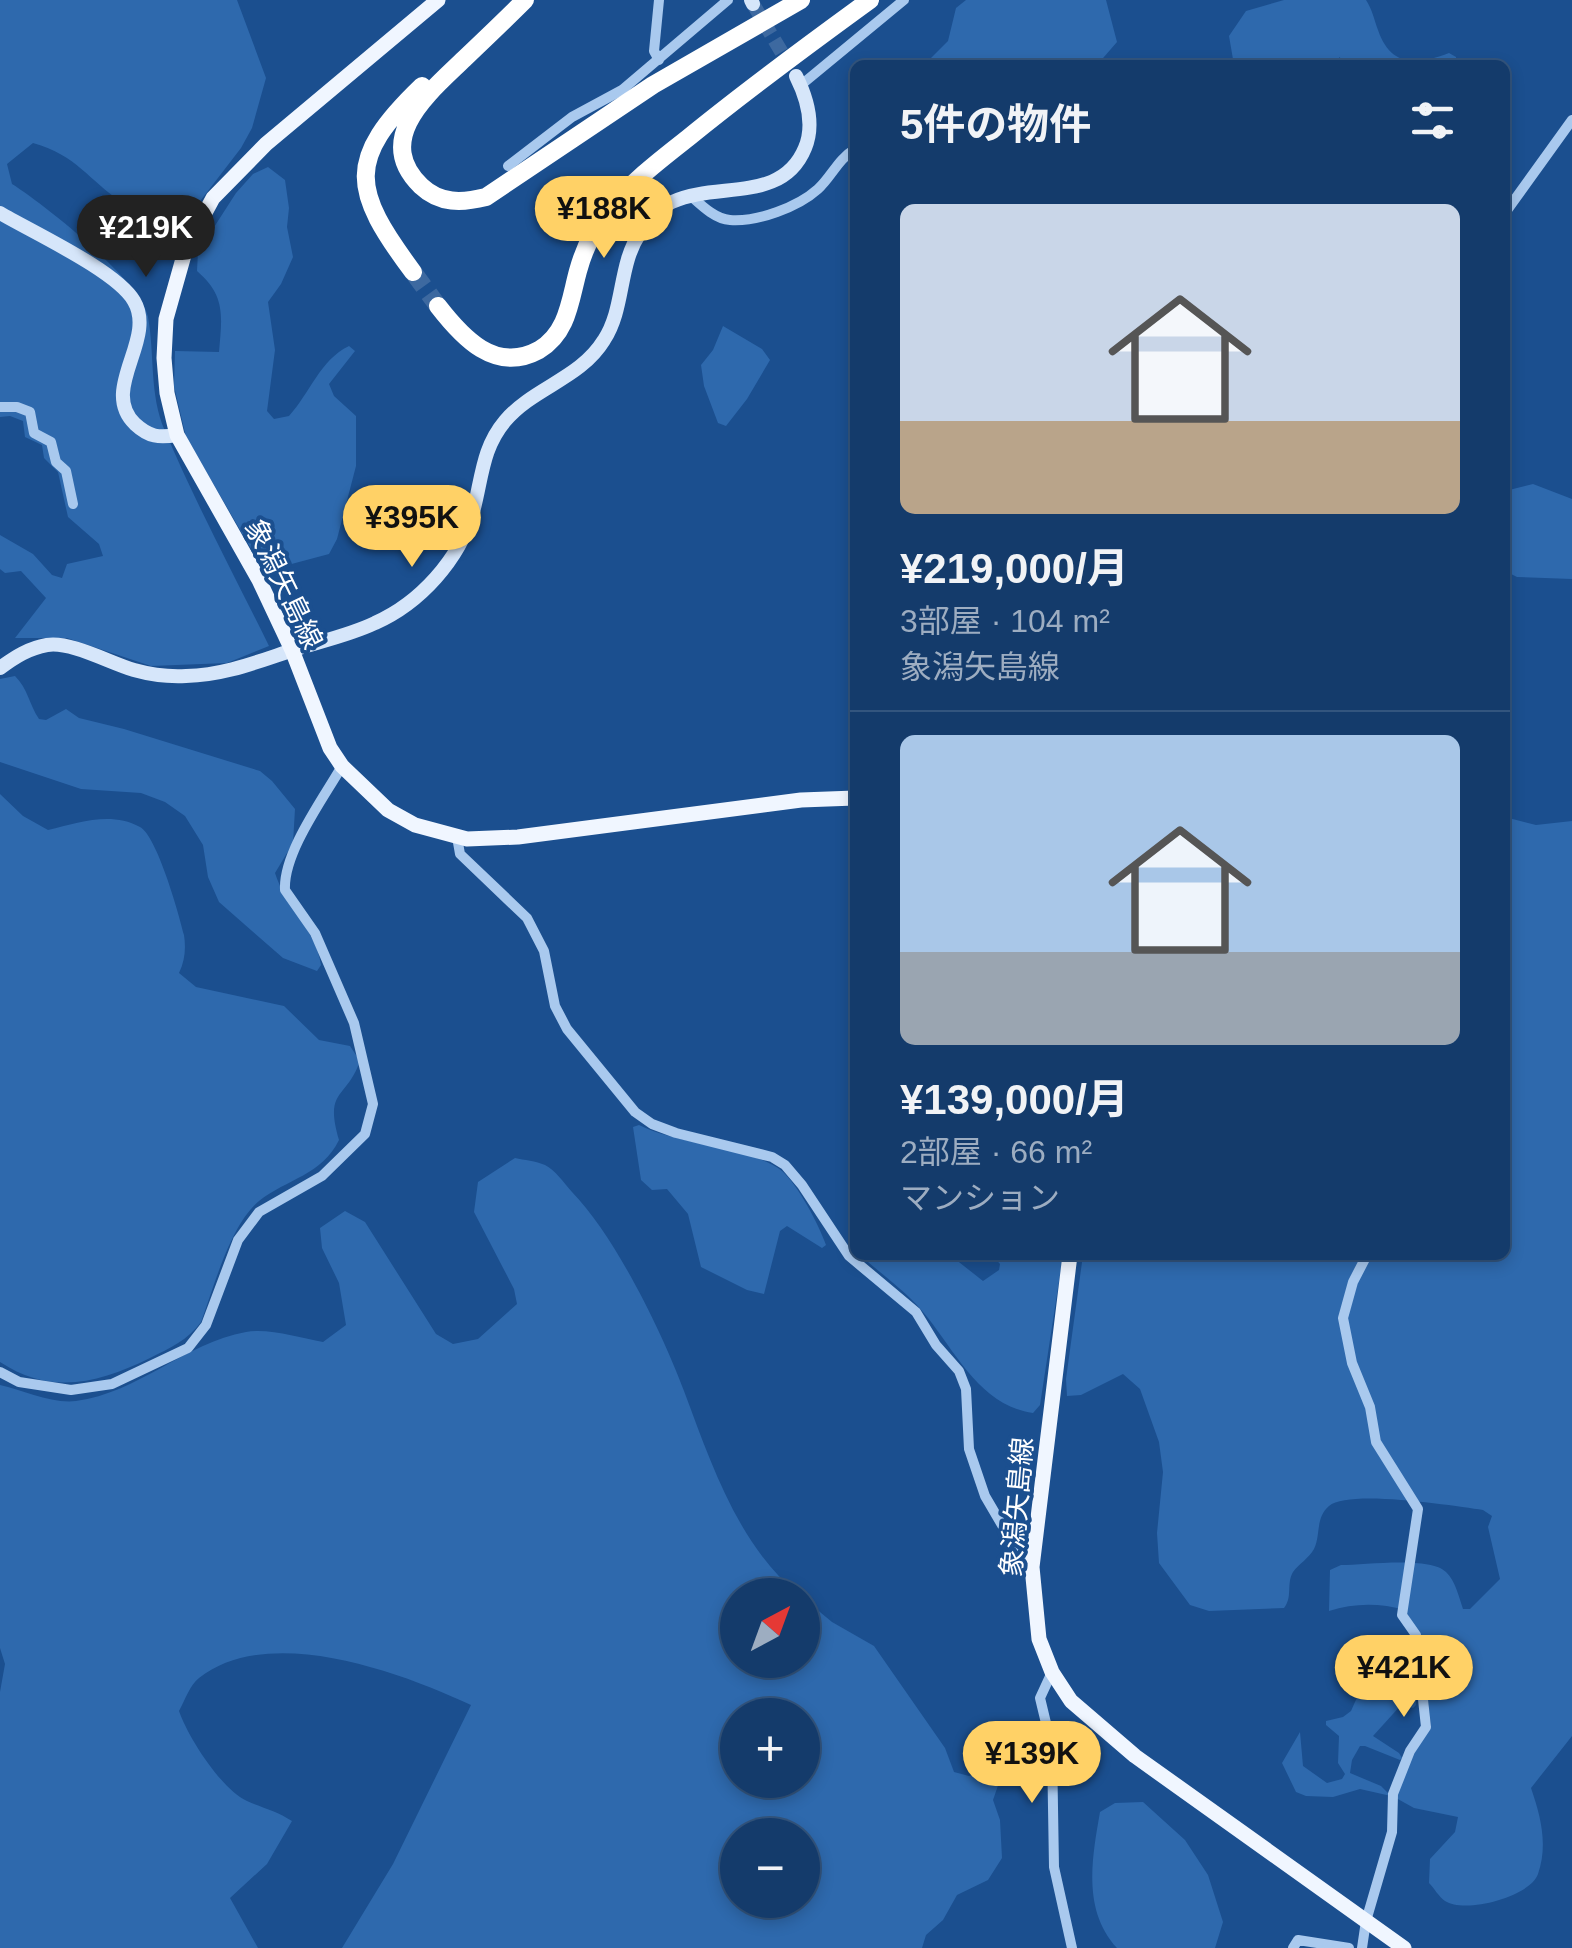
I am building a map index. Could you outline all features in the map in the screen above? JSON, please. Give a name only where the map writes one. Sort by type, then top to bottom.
[{"type":"highway","points":[[413,272],[372,212],[366,193],[367,159],[373,142],[393,114],[510,0]]},
{"type":"highway","points":[[525,0],[421,101],[405,128],[408,170],[429,192],[442,199],[470,201],[504,187],[653,85],[801,0]]},
{"type":"highway","points":[[438,306],[468,342],[494,355],[522,356],[549,343],[566,319],[592,234],[618,199],[726,106],[870,0]]},
{"type":"main road","name":"象潟矢島線","points":[[438,0],[266,144],[212,198],[186,248],[166,319],[165,375],[177,435],[259,580],[292,650],[315,713],[342,766],[388,810],[414,825],[457,837],[518,838],[784,802],[850,798]]},
{"type":"main road","name":"象潟矢島線","points":[[1069,1260],[1032,1568],[1039,1639],[1052,1672],[1071,1700],[1097,1726],[1221,1820],[1404,1948]]},
{"type":"street","points":[[659,0],[654,50],[659,60]]},
{"type":"street","points":[[508,166],[572,117],[622,90],[728,0]]},
{"type":"street","points":[[0,668],[20,653],[49,644],[67,646],[158,676],[221,673],[377,623],[408,604],[455,554],[479,486],[482,461],[506,420],[578,371],[607,336],[628,256],[639,233],[670,202],[749,189],[772,183],[788,173],[801,158],[811,123],[798,80],[904,0]]},
{"type":"street","points":[[1510,206],[1572,120]]},
{"type":"street","points":[[691,196],[717,216],[730,220],[761,215],[798,203],[817,190],[850,152]]},
{"type":"street","points":[[0,214],[109,276],[134,298],[139,326],[121,400],[129,418],[144,433],[160,438],[177,435]]},
{"type":"street","points":[[0,407],[17,406],[30,412],[34,433],[50,442],[56,462],[66,471],[73,504]]},
{"type":"street","points":[[0,1372],[19,1382],[45,1388],[84,1389],[112,1384],[188,1348],[206,1325],[238,1240],[260,1212],[322,1176],[365,1134],[373,1104],[354,1023],[315,933],[285,883],[295,848],[342,766]]},
{"type":"street","points":[[457,837],[460,854],[527,918],[544,951],[555,1006],[567,1029],[635,1112],[676,1134],[772,1157],[785,1165],[850,1257]]},
{"type":"street","points":[[854,1260],[916,1312],[936,1345],[959,1371],[966,1389],[969,1449],[985,1496],[1032,1568]]},
{"type":"street","points":[[1362,1948],[1392,1832],[1393,1794],[1410,1751],[1426,1727],[1416,1635],[1402,1615],[1418,1508],[1376,1442],[1370,1406],[1352,1363],[1343,1318],[1353,1282],[1364,1260]]},
{"type":"street","points":[[1052,1672],[1040,1698],[1052,1748],[1054,1867],[1072,1948]]},
{"type":"street","points":[[1294,1948],[1298,1940],[1350,1948]]},
{"type":"shaded area","points":[[0,0],[237,0],[266,78],[252,128],[241,148],[191,213],[156,213],[130,207],[72,161],[33,143],[7,164],[12,184],[110,264],[141,302],[148,317],[154,389],[165,431],[269,646],[227,663],[151,666],[67,638],[15,638],[46,598],[21,571],[5,573],[0,569],[0,535],[33,554],[52,575],[62,578],[67,564],[103,556],[99,544],[68,517],[58,472],[44,458],[42,445],[25,437],[23,421],[0,417]]},
{"type":"shaded area","points":[[966,0],[1106,0],[1117,42],[1101,60],[929,60],[948,41],[956,8]]},
{"type":"shaded area","points":[[1284,0],[1366,0],[1390,51],[1407,60],[1233,60],[1229,36],[1246,11]]},
{"type":"shaded area","points":[[1449,53],[1456,60],[1427,60]]},
{"type":"shaded area","points":[[268,167],[285,180],[293,257],[268,302],[275,350],[267,411],[274,419],[289,416],[323,368],[349,346],[355,351],[329,384],[334,396],[356,416],[356,466],[337,539],[329,554],[269,570],[260,564],[186,437],[174,386],[175,351],[219,352],[220,307],[213,289],[197,271],[198,252],[236,193],[253,174]]},
{"type":"shaded area","points":[[723,326],[762,349],[770,360],[726,426],[718,423],[704,386],[701,365],[713,350]]},
{"type":"shaded area","points":[[1533,484],[1572,499],[1572,579],[1510,574],[1510,490]]},
{"type":"shaded area","points":[[15,676],[39,719],[46,720],[66,709],[79,718],[260,771],[272,781],[295,809],[293,843],[275,873],[313,940],[321,965],[317,971],[283,958],[219,902],[208,877],[203,845],[185,816],[165,802],[141,793],[81,789],[0,762],[0,679]]},
{"type":"shaded area","points":[[0,794],[23,816],[48,830],[106,819],[140,827],[160,860],[184,935],[179,973],[196,987],[284,1006],[319,1040],[350,1046],[360,1061],[335,1103],[339,1140],[332,1152],[314,1169],[270,1193],[249,1212],[231,1241],[196,1328],[171,1347],[131,1367],[75,1382],[38,1379],[0,1362]]},
{"type":"shaded area","points":[[1510,818],[1536,825],[1572,821],[1572,1736],[1531,1788],[1543,1852],[1533,1882],[1510,1896],[1467,1906],[1445,1901],[1429,1883],[1430,1859],[1455,1832],[1458,1817],[1414,1808],[1396,1798],[1398,1776],[1431,1726],[1421,1637],[1405,1610],[1367,1605],[1329,1611],[1330,1570],[1341,1565],[1396,1562],[1426,1564],[1446,1572],[1463,1609],[1470,1609],[1500,1579],[1488,1527],[1492,1516],[1483,1510],[1403,1500],[1340,1501],[1329,1506],[1322,1516],[1314,1549],[1291,1577],[1284,1608],[1209,1611],[1190,1605],[1159,1563],[1157,1533],[1163,1472],[1159,1442],[1140,1389],[1123,1374],[1081,1395],[1067,1396],[1082,1260],[1510,1260]]},
{"type":"shaded area","points":[[639,1125],[770,1163],[795,1186],[826,1245],[822,1248],[787,1226],[780,1231],[764,1294],[747,1290],[701,1267],[688,1214],[667,1189],[652,1190],[641,1180],[633,1127]]},
{"type":"shaded area","points":[[515,1158],[549,1167],[605,1233],[675,1367],[729,1501],[759,1552],[781,1578],[720,1578],[720,1678],[820,1678],[820,1612],[874,1646],[945,1748],[954,1772],[969,1776],[994,1768],[1001,1777],[993,1800],[1000,1820],[1002,1858],[988,1880],[957,1895],[943,1920],[926,1935],[922,1948],[342,1948],[393,1864],[471,1705],[408,1679],[335,1658],[261,1654],[228,1662],[199,1678],[179,1711],[198,1748],[227,1786],[247,1801],[292,1821],[267,1864],[230,1898],[258,1948],[0,1948],[0,1692],[5,1664],[0,1648],[0,1385],[47,1399],[76,1401],[120,1388],[202,1346],[246,1332],[274,1332],[323,1342],[346,1325],[339,1283],[322,1248],[320,1228],[345,1211],[365,1222],[436,1334],[453,1344],[478,1339],[517,1304],[514,1289],[474,1212],[478,1182]]},
{"type":"shaded area","points":[[866,1260],[956,1260],[983,1281],[999,1270],[996,1260],[1062,1260],[1040,1405],[1033,1413],[1015,1408],[985,1390],[904,1293]]},
{"type":"shaded area","points":[[1353,1666],[1409,1676],[1415,1683],[1416,1705],[1413,1708],[1402,1704],[1373,1736],[1402,1758],[1360,1746],[1352,1760],[1350,1773],[1381,1786],[1391,1796],[1360,1789],[1333,1797],[1296,1792],[1282,1763],[1300,1732],[1303,1766],[1327,1783],[1342,1779],[1345,1774],[1338,1763],[1339,1736],[1326,1721],[1351,1711],[1359,1693],[1357,1684],[1344,1672]]},
{"type":"shaded area","points":[[1143,1802],[1185,1840],[1208,1875],[1223,1922],[1215,1948],[1117,1948],[1098,1917],[1092,1883],[1100,1812],[1115,1803]]},
{"type":"tunnel","points":[[753,4],[791,68]]},
{"type":"tunnel","points":[[413,272],[438,306]]}]
